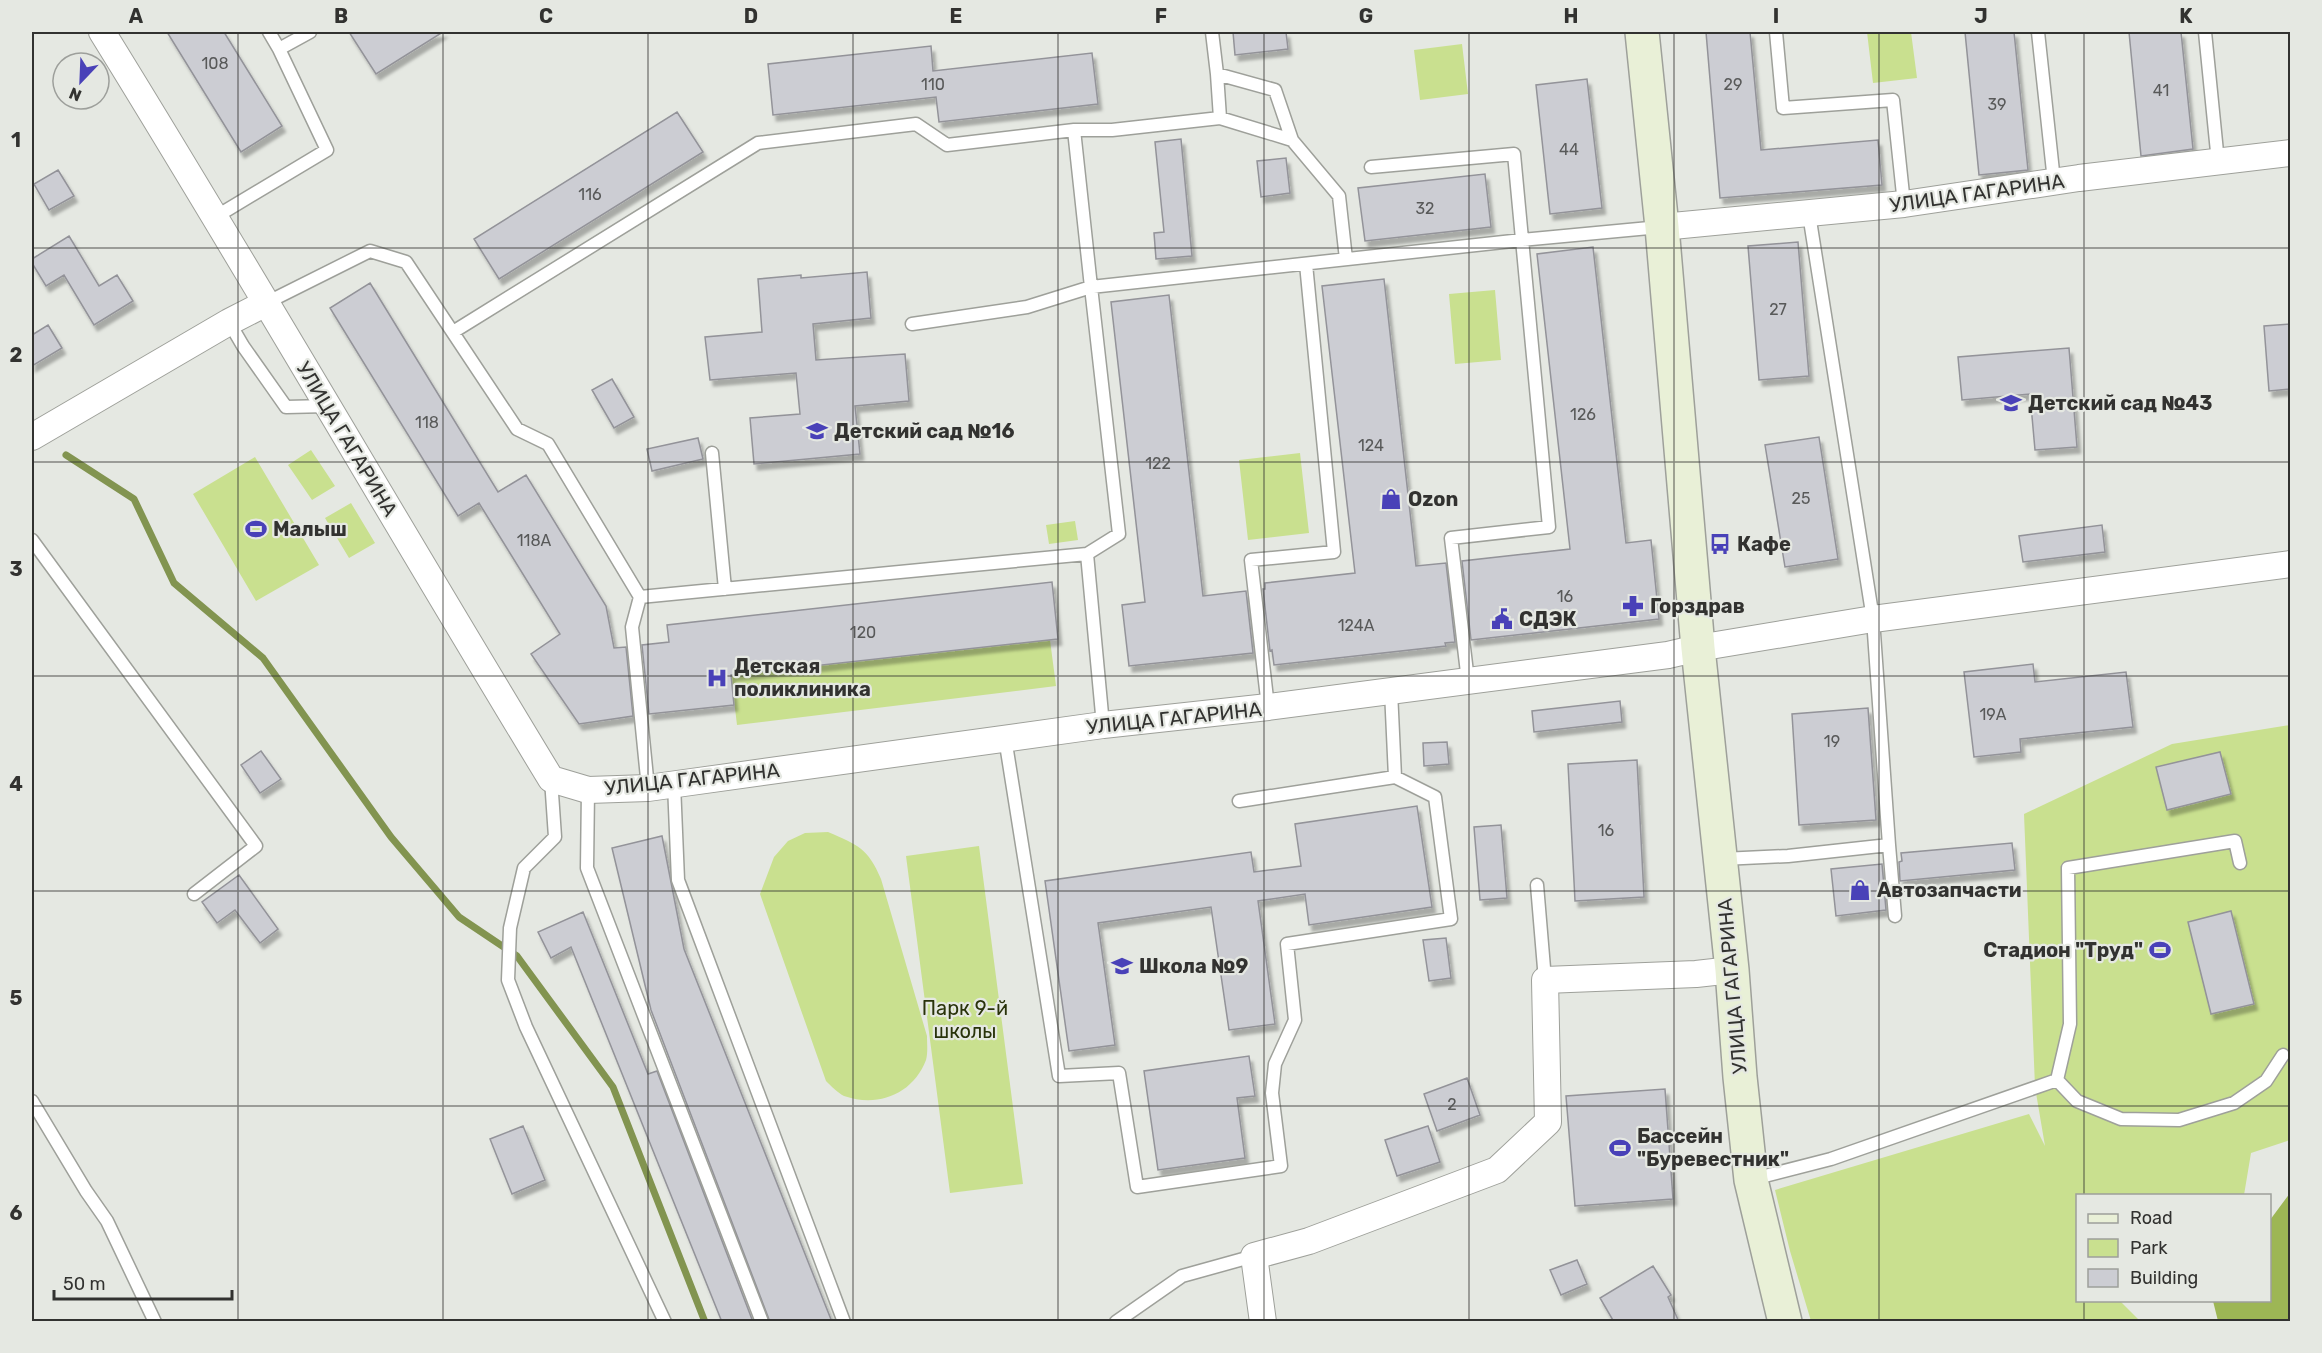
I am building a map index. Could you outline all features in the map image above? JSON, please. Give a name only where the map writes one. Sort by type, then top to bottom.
[{"type":"main road","name":"УЛИЦА ГАГАРИНА","points":[[1642,32],[1662,227],[1698,648],[1721,859],[1751,1180],[1785,1322]]},
{"type":"street","name":"УЛИЦА ГАГАРИНА","points":[[102,32],[217,216],[266,303],[550,779],[588,790],[648,788],[1102,725],[1268,707],[1668,655],[1698,648]]},
{"type":"street","name":"УЛИЦА ГАГАРИНА","points":[[1662,227],[1904,204],[2054,182],[2290,153]]},
{"type":"street","points":[[32,437],[229,322],[266,303]]},
{"type":"street","points":[[1698,648],[1874,619],[2290,564]]},
{"type":"street","points":[[1263,1322],[1254,1256],[1309,1241],[1497,1170],[1548,1122],[1545,980],[1696,974],[1732,970]]},
{"type":"lane","points":[[217,216],[327,150],[269,32]]},
{"type":"lane","points":[[279,49],[310,32]]},
{"type":"lane","points":[[1212,32],[1220,118]]},
{"type":"lane","points":[[1776,32],[1783,108],[1893,100],[1904,204]]},
{"type":"lane","points":[[2038,32],[2054,182]]},
{"type":"lane","points":[[2205,32],[2218,162]]},
{"type":"lane","points":[[1217,74],[1275,90],[1292,140],[1339,195],[1346,259]]},
{"type":"lane","points":[[453,332],[758,143],[916,124],[947,145],[1074,130],[1112,130],[1220,118],[1292,140]]},
{"type":"lane","points":[[640,597],[1087,554],[1119,534],[1074,130]]},
{"type":"lane","points":[[1371,167],[1514,154],[1549,527],[1451,538],[1468,681]]},
{"type":"lane","points":[[1809,214],[1874,619],[1895,916]]},
{"type":"lane","points":[[912,324],[1027,307],[1092,287],[1662,227]]},
{"type":"lane","points":[[266,303],[370,251],[406,262],[517,429],[548,444],[640,597],[632,627],[648,788]]},
{"type":"lane","points":[[1268,707],[1251,560],[1334,552],[1306,264]]},
{"type":"lane","points":[[229,322],[243,346],[286,406],[327,406]]},
{"type":"lane","points":[[712,453],[724,589]]},
{"type":"lane","points":[[32,540],[256,846],[194,894]]},
{"type":"lane","points":[[1087,554],[1102,725]]},
{"type":"lane","points":[[1391,691],[1395,777]]},
{"type":"lane","points":[[1005,738],[1059,1076],[1119,1073],[1137,1187],[1281,1166],[1272,1093],[1275,1064],[1295,1020],[1287,944],[1451,920],[1435,797],[1395,777],[1239,801]]},
{"type":"lane","points":[[550,779],[555,837],[524,868],[510,928],[508,980],[526,1027],[665,1322]]},
{"type":"lane","points":[[674,784],[678,880],[844,1322]]},
{"type":"lane","points":[[588,790],[587,868],[762,1322]]},
{"type":"lane","points":[[2056,1080],[2070,1024],[2068,868],[2235,841],[2240,862]]},
{"type":"lane","points":[[1721,859],[1788,856],[1890,845]]},
{"type":"lane","points":[[1537,885],[1545,980]]},
{"type":"lane","points":[[2056,1080],[2077,1101],[2121,1119],[2179,1120],[2234,1103],[2266,1082],[2283,1055]]},
{"type":"lane","points":[[1751,1180],[1831,1159],[2056,1080]]},
{"type":"lane","points":[[32,1101],[86,1191],[107,1221],[155,1322]]},
{"type":"lane","points":[[1116,1322],[1182,1276],[1254,1256]]},
{"type":"green space","points":[[1867,32],[1911,32],[1917,78],[1873,83]]},
{"type":"green space","points":[[1462,44],[1468,94],[1420,100],[1414,50]]},
{"type":"green space","points":[[1495,290],[1501,360],[1455,364],[1449,294]]},
{"type":"green space","points":[[311,450],[335,486],[312,500],[288,465]]},
{"type":"green space","points":[[1300,453],[1309,533],[1248,540],[1239,460]]},
{"type":"green space","name":"Малыш","points":[[255,457],[319,565],[256,601],[193,494]]},
{"type":"green space","points":[[351,503],[375,543],[349,558],[325,518]]},
{"type":"green space","points":[[1075,521],[1078,540],[1049,544],[1046,525]]},
{"type":"green space","points":[[1050,640],[1056,686],[737,725],[731,675]]},
{"type":"green space","name":"Стадион \"Труд\"","points":[[2290,725],[2290,1140],[2251,1153],[2244,1194],[2076,1194],[2076,1302],[2121,1302],[2140,1321],[1811,1321],[1775,1190],[2029,1114],[2045,1146],[2035,1087],[2024,814],[2172,744]]},
{"type":"green space","points":[[828,832],[861,849],[871,860],[881,879],[927,1036],[927,1057],[920,1072],[903,1089],[881,1099],[869,1100],[844,1096],[826,1081],[760,894],[774,857],[788,841],[805,833]]},
{"type":"green space","name":"Парк 9-й школы","points":[[979,846],[1023,1184],[950,1193],[906,856]]},
{"type":"green space","points":[[2290,1193],[2290,1321],[2218,1321],[2213,1302],[2271,1302],[2271,1219]]},
{"type":"building","points":[[167,32],[224,32],[282,126],[241,152]]},
{"type":"building","points":[[349,32],[443,32],[376,74]]},
{"type":"building","points":[[1233,32],[1286,32],[1288,49],[1235,55]]},
{"type":"building","points":[[1706,32],[1750,32],[1761,150],[1878,140],[1882,185],[1720,198]]},
{"type":"building","points":[[1965,32],[2014,32],[2028,170],[1979,175]]},
{"type":"building","points":[[2129,32],[2181,32],[2193,149],[2141,156]]},
{"type":"building","points":[[931,46],[933,71],[1092,53],[1098,104],[939,122],[936,97],[773,115],[768,64]]},
{"type":"building","points":[[1587,79],[1602,208],[1550,214],[1536,85]]},
{"type":"building","points":[[677,112],[703,152],[499,279],[474,239]]},
{"type":"building","points":[[1181,139],[1192,256],[1156,259],[1154,233],[1164,232],[1155,142]]},
{"type":"building","points":[[1286,158],[1290,193],[1261,197],[1257,161]]},
{"type":"building","points":[[58,170],[74,196],[49,210],[34,184]]},
{"type":"building","points":[[1485,174],[1491,227],[1365,241],[1358,188]]},
{"type":"building","points":[[69,236],[99,286],[117,275],[133,301],[94,325],[64,275],[46,286],[32,263],[32,259]]},
{"type":"building","points":[[1798,242],[1809,376],[1759,380],[1748,246]]},
{"type":"building","points":[[1593,247],[1626,543],[1651,540],[1659,619],[1471,640],[1462,561],[1570,549],[1537,254]]},
{"type":"building","points":[[867,272],[871,318],[813,324],[816,360],[905,354],[909,401],[855,406],[860,454],[754,464],[750,418],[800,414],[796,373],[710,380],[705,337],[762,332],[758,279]]},
{"type":"building","points":[[1384,279],[1416,566],[1446,563],[1455,642],[1445,643],[1446,646],[1274,665],[1272,650],[1270,651],[1263,589],[1265,589],[1265,583],[1355,573],[1322,286]]},
{"type":"building","points":[[370,283],[498,492],[526,475],[606,606],[614,648],[626,647],[633,716],[579,724],[531,654],[560,634],[479,503],[458,516],[330,308]]},
{"type":"building","points":[[1169,295],[1203,596],[1246,591],[1253,653],[1129,666],[1122,605],[1145,602],[1111,302]]},
{"type":"building","points":[[2290,324],[2290,389],[2269,391],[2264,326]]},
{"type":"building","points":[[48,325],[62,348],[32,366],[32,335]]},
{"type":"building","points":[[2069,348],[2077,447],[2035,450],[2030,394],[1962,400],[1958,357]]},
{"type":"building","points":[[612,379],[634,417],[614,428],[592,390]]},
{"type":"building","points":[[1819,437],[1838,559],[1785,567],[1765,445]]},
{"type":"building","points":[[698,438],[703,459],[652,471],[647,449]]},
{"type":"building","points":[[2102,525],[2105,552],[2023,562],[2019,536]]},
{"type":"building","points":[[1052,582],[1058,639],[731,675],[734,705],[649,714],[642,645],[669,642],[667,625]]},
{"type":"building","points":[[2033,664],[2035,682],[2126,672],[2133,727],[2020,739],[2021,752],[1974,757],[1964,672]]},
{"type":"building","points":[[1620,701],[1622,722],[1534,732],[1532,711]]},
{"type":"building","points":[[1868,708],[1876,820],[1799,825],[1792,714]]},
{"type":"building","points":[[1447,742],[1449,764],[1424,766],[1423,743]]},
{"type":"building","points":[[261,751],[281,779],[260,793],[241,765]]},
{"type":"building","points":[[2220,752],[2231,794],[2167,810],[2156,767]]},
{"type":"building","points":[[1637,760],[1644,897],[1575,901],[1568,764]]},
{"type":"building","points":[[1417,806],[1432,907],[1309,925],[1305,894],[1258,901],[1275,1024],[1229,1030],[1211,907],[1098,923],[1115,1045],[1069,1051],[1045,881],[1251,852],[1254,872],[1301,866],[1295,824]]},
{"type":"building","points":[[1501,825],[1507,898],[1480,900],[1474,827]]},
{"type":"building","points":[[662,836],[684,949],[832,1322],[770,1322],[651,1010],[612,848]]},
{"type":"building","points":[[2012,843],[2015,870],[1900,881],[1901,853]]},
{"type":"building","name":"Автозапчасти","points":[[1882,864],[1886,910],[1836,916],[1831,869]]},
{"type":"building","points":[[239,875],[278,929],[260,943],[235,910],[217,923],[202,902]]},
{"type":"building","points":[[2231,911],[2254,1004],[2211,1014],[2188,922]]},
{"type":"building","points":[[583,912],[648,1074],[657,1071],[753,1322],[722,1322],[571,947],[551,958],[538,932]]},
{"type":"building","points":[[1446,938],[1451,978],[1429,981],[1423,940]]},
{"type":"building","points":[[1249,1056],[1255,1096],[1237,1098],[1245,1158],[1158,1170],[1144,1071]]},
{"type":"building","points":[[1467,1078],[1480,1115],[1437,1131],[1424,1094]]},
{"type":"building","name":"Бассейн \"Буревестник\"","points":[[1665,1089],[1673,1199],[1575,1206],[1566,1096]]},
{"type":"building","points":[[523,1126],[545,1180],[512,1194],[490,1139]]},
{"type":"building","points":[[1428,1126],[1440,1162],[1397,1176],[1385,1140]]},
{"type":"building","points":[[1577,1260],[1587,1284],[1561,1295],[1550,1270]]},
{"type":"building","points":[[1653,1266],[1671,1295],[1668,1297],[1679,1322],[1614,1322],[1600,1298]]},
{"type":"waterway","points":[[66,455],[134,499],[174,583],[263,658],[391,837],[459,917],[517,956],[613,1087],[705,1322]]},
{"type":"place","name":"Детский сад №43","points":[[2011,403]]},
{"type":"place","name":"Детский сад №16","points":[[817,431]]},
{"type":"place","name":"Ozon","points":[[1391,499]]},
{"type":"place","name":"Малыш","points":[[256,529]]},
{"type":"place","name":"Кафе","points":[[1720,544]]},
{"type":"place","name":"Горздрав","points":[[1633,606]]},
{"type":"place","name":"СДЭК","points":[[1502,619]]},
{"type":"place","name":"Детская поликлиника","points":[[717,678]]},
{"type":"place","name":"Автозапчасти","points":[[1860,890]]},
{"type":"place","name":"Стадион \"Труд\"","points":[[2160,950]]},
{"type":"place","name":"Школа №9","points":[[1122,966]]},
{"type":"place","name":"Бассейн \"Буревестник\"","points":[[1620,1148]]}]
